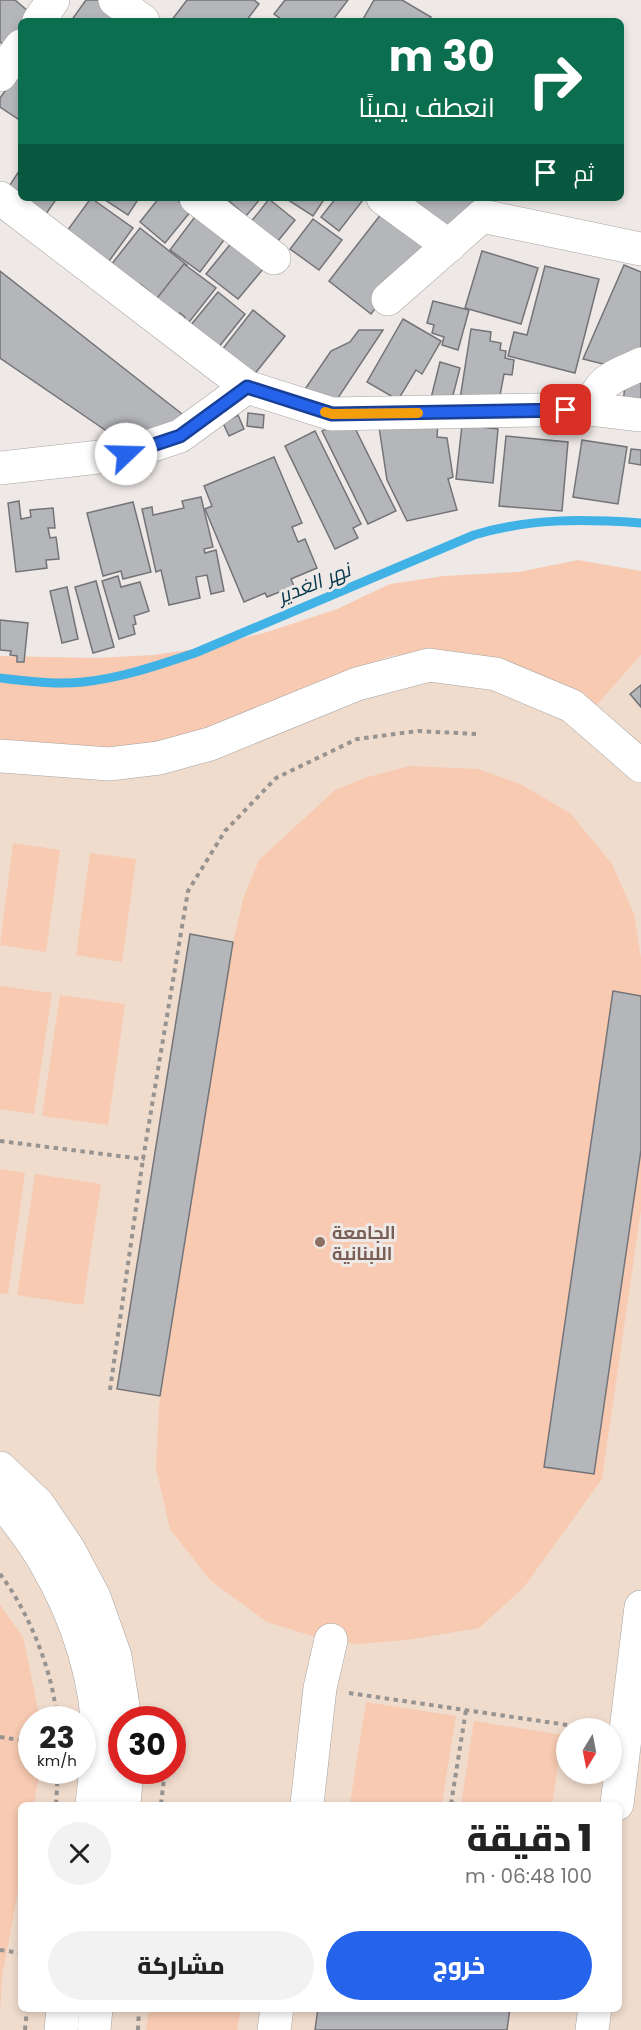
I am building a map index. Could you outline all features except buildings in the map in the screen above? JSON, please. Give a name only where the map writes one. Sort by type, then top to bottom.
[{"type":"street","points":[[41,18],[53,0]]},
{"type":"street","points":[[115,0],[139,18]]},
{"type":"street","points":[[0,198],[247,387],[332,414],[590,409],[641,416]]},
{"type":"street","points":[[200,201],[274,258]]},
{"type":"street","points":[[387,201],[448,246]]},
{"type":"street","points":[[388,298],[457,236],[483,216],[641,249]]},
{"type":"street","points":[[590,409],[595,395],[604,382],[641,364]]},
{"type":"street","points":[[0,468],[126,454],[180,436],[247,387]]},
{"type":"street","points":[[0,756],[109,764],[159,758],[210,744],[357,684],[429,666],[496,674],[572,706],[641,766]]},
{"type":"street","points":[[0,1468],[38,1504],[69,1550],[94,1597],[115,1656],[123,1706]]},
{"type":"street","points":[[0,1499],[45,1562],[68,1607],[87,1663],[96,1710],[98,1745],[92,1802]]},
{"type":"street","points":[[617,1802],[641,1607]]},
{"type":"street","points":[[307,1802],[320,1688],[331,1640]]},
{"type":"street","points":[[124,1802],[126,1784]]},
{"type":"street","points":[[61,2030],[63,2012]]},
{"type":"street","points":[[94,2030],[96,2012]]},
{"type":"street","points":[[274,2030],[276,2012]]},
{"type":"street","points":[[592,2030],[594,2012]]},
{"type":"path","points":[[110,1390],[143,1159],[188,891],[225,831],[276,778],[357,739],[418,731],[476,734]]},
{"type":"path","points":[[0,1140],[143,1159]]},
{"type":"path","points":[[0,1574],[10,1587],[37,1640],[56,1706]]},
{"type":"path","points":[[320,1688],[556,1723]]},
{"type":"path","points":[[451,1802],[466,1710]]},
{"type":"path","points":[[0,1737],[18,1740]]},
{"type":"path","points":[[56,1802],[57,1784]]},
{"type":"path","points":[[161,1802],[163,1784]]},
{"type":"path","points":[[0,1950],[18,1953]]},
{"type":"path","points":[[25,2030],[27,2012]]},
{"type":"path","points":[[138,2030],[139,2012]]},
{"type":"shaded area","points":[[578,560],[641,571],[641,655],[594,708],[413,653],[390,656],[180,749],[0,754],[0,656],[97,658],[154,655],[208,647],[267,632],[337,609],[390,584],[444,576],[519,572]]},
{"type":"shaded area","name":"الجامعة اللبنانية","points":[[413,653],[594,708],[641,655],[641,2030],[0,2030],[0,754],[241,722],[390,656]]},
{"type":"shaded area","points":[[410,766],[478,769],[520,784],[570,813],[612,864],[634,914],[641,958],[641,1210],[602,1479],[524,1587],[479,1628],[407,1640],[358,1644],[319,1638],[267,1622],[210,1580],[170,1529],[156,1468],[159,1407],[231,952],[243,899],[259,860],[335,790],[368,777]]},
{"type":"shaded area","points":[[13,843],[60,850],[46,952],[0,945]]},
{"type":"shaded area","points":[[90,853],[136,859],[122,962],[76,955]]},
{"type":"shaded area","points":[[0,986],[52,993],[34,1114],[0,1109]]},
{"type":"shaded area","points":[[60,995],[125,1004],[108,1125],[42,1116]]},
{"type":"shaded area","points":[[0,1169],[25,1173],[8,1294],[0,1293]]},
{"type":"shaded area","points":[[35,1174],[101,1184],[83,1305],[17,1295]]},
{"type":"shaded area","points":[[0,1605],[23,1637],[37,1706],[18,1706],[18,1784],[38,1784],[34,1802],[18,1802],[18,1891],[2,1977],[0,2013]]},
{"type":"shaded area","points":[[366,1702],[456,1716],[442,1802],[350,1802]]},
{"type":"shaded area","points":[[474,1721],[556,1734],[556,1779],[552,1802],[461,1802]]},
{"type":"shaded area","points":[[148,2012],[240,2012],[237,2030],[146,2030]]},
{"type":"waterway","name":"نهر الغدير","points":[[0,678],[73,683],[98,680],[154,666],[195,653],[474,535],[495,529],[557,521],[641,523]]},
{"type":"slow traffic","points":[[325,412],[332,414],[418,413]]},
{"type":"place","name":"الجامعة اللبنانية","points":[[320,1242]]},
{"type":"route","points":[[126,454],[180,436],[247,387],[332,414],[566,410]]}]
